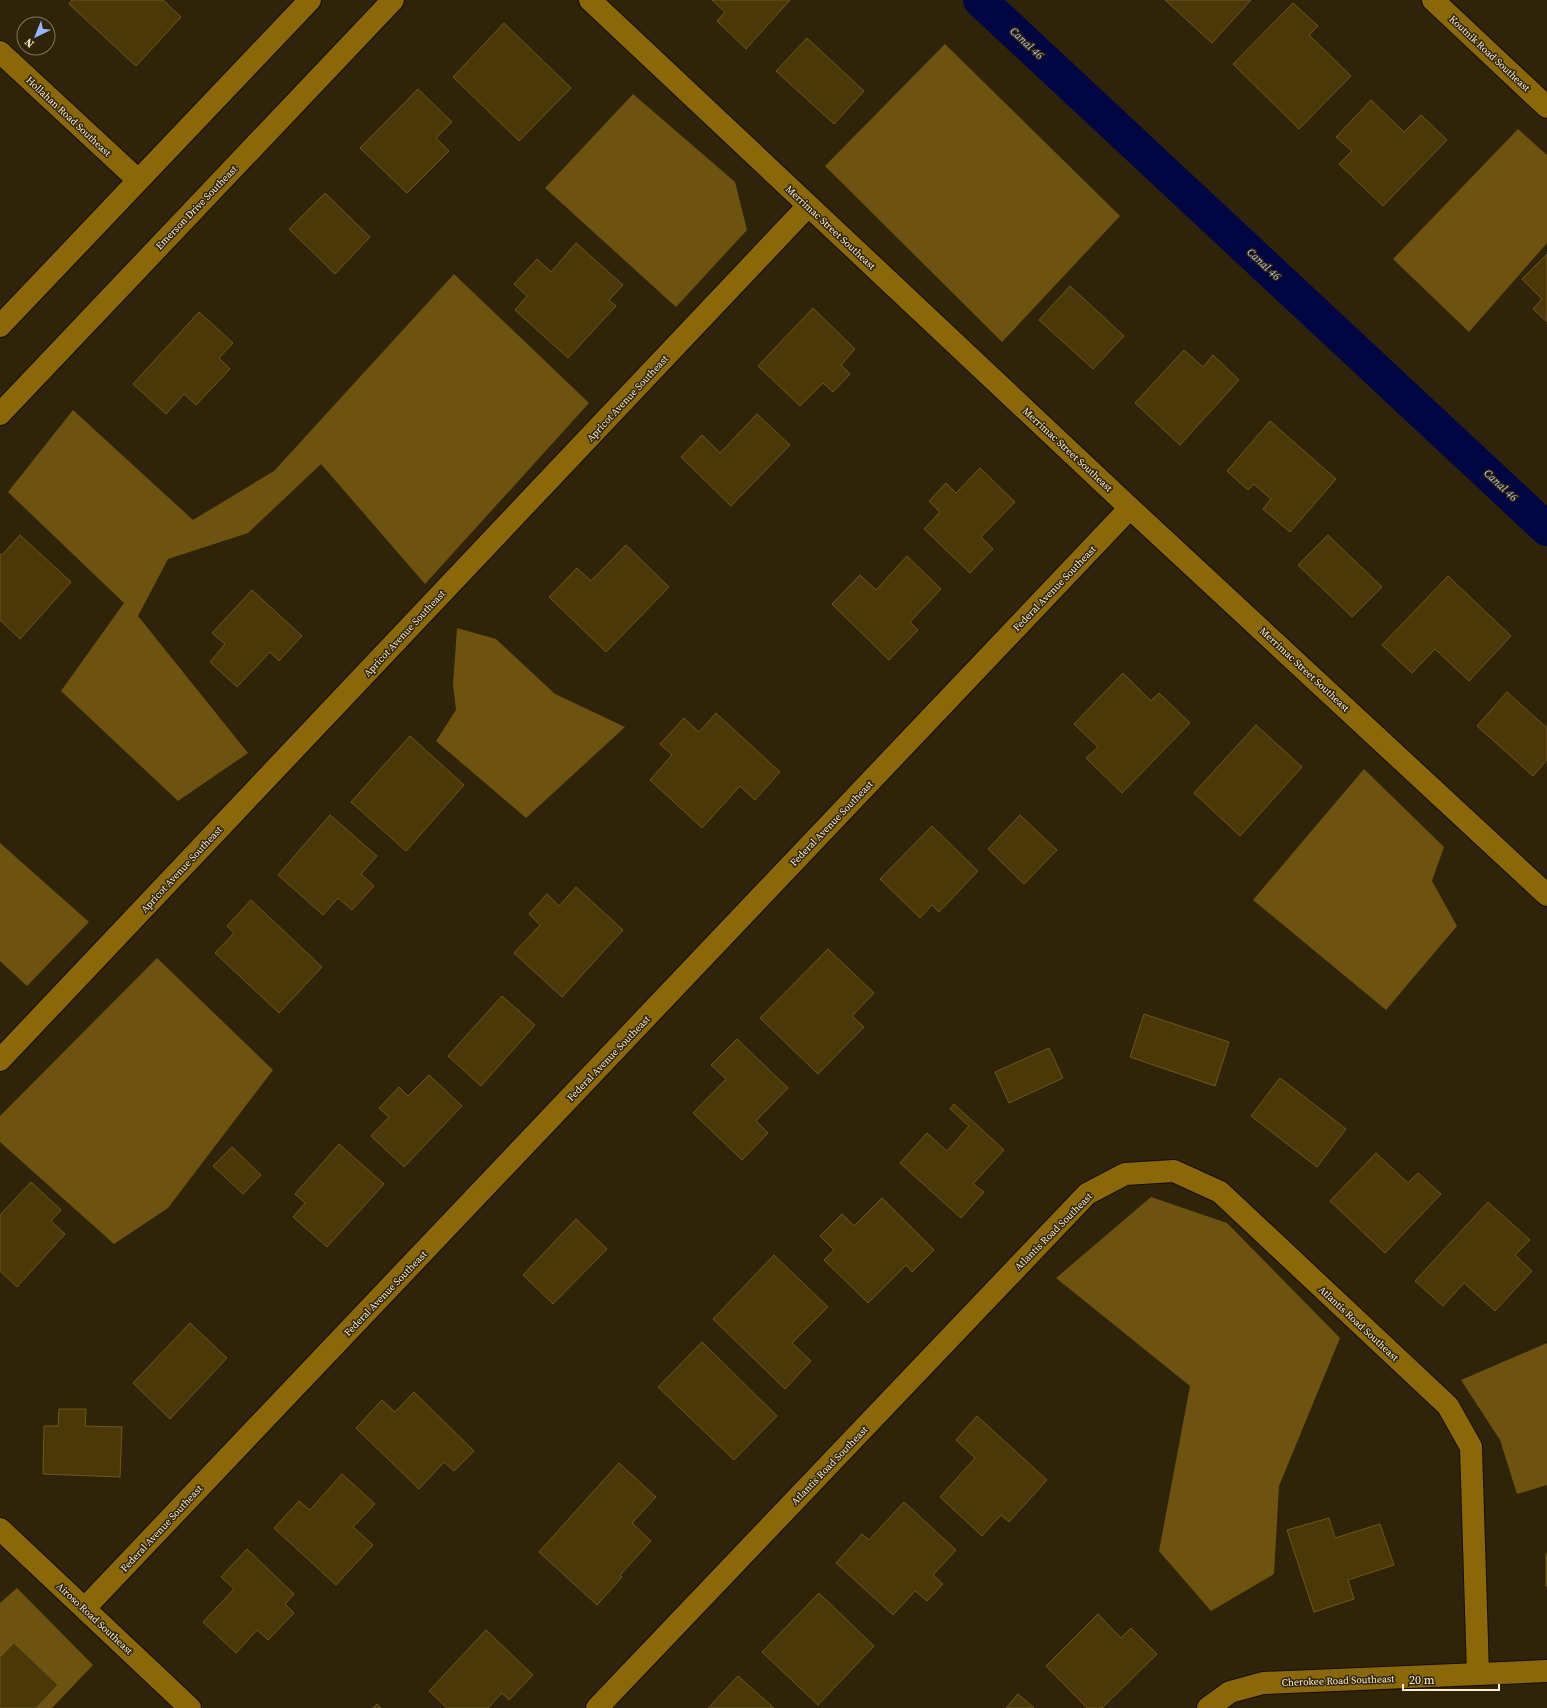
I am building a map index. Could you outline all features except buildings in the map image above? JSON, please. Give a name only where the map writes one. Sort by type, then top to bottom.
[{"type":"street","points":[[0,326],[310,0]]},
{"type":"street","name":"Emerson Drive Southeast","points":[[0,414],[393,0]]},
{"type":"street","name":"Merrimac Street Southeast","points":[[590,0],[1130,508],[1547,896]]},
{"type":"street","name":"Koutnik Road Southeast","points":[[1433,0],[1547,107]]},
{"type":"street","name":"Hollahan Road Southeast","points":[[0,52],[138,180]]},
{"type":"street","name":"Apricot Avenue Southeast","points":[[0,1060],[808,206]]},
{"type":"street","name":"Federal Avenue Southeast","points":[[85,1608],[1130,508]]},
{"type":"street","name":"Atlantis Road Southeast","points":[[597,1708],[1087,1194],[1125,1174],[1174,1171],[1220,1192],[1448,1406],[1471,1447],[1478,1674]]},
{"type":"street","name":"Airoso Road Southeast","points":[[0,1529],[190,1708]]},
{"type":"street","name":"Cherokee Road Southeast","points":[[1208,1708],[1230,1692],[1263,1683],[1547,1671]]},
{"type":"shaded area","points":[[945,44],[1120,216],[1002,342],[825,166]]},
{"type":"shaded area","points":[[633,94],[735,182],[747,230],[676,307],[545,188]]},
{"type":"shaded area","points":[[1518,129],[1547,155],[1547,243],[1469,332],[1393,259]]},
{"type":"shaded area","points":[[454,274],[589,403],[425,584],[321,464],[248,533],[168,559],[138,616],[248,753],[178,801],[61,691],[124,603],[8,492],[73,410],[193,520],[274,471]]},
{"type":"shaded area","points":[[457,628],[496,639],[555,694],[625,727],[526,818],[436,741],[456,710],[453,685]]},
{"type":"shaded area","points":[[1364,769],[1444,847],[1432,881],[1457,926],[1386,1010],[1253,900]]},
{"type":"shaded area","points":[[0,843],[89,922],[27,986],[0,961]]},
{"type":"shaded area","points":[[157,958],[273,1070],[168,1208],[114,1244],[0,1142],[0,1116]]},
{"type":"shaded area","points":[[1151,1197],[1227,1223],[1340,1338],[1279,1486],[1274,1574],[1211,1611],[1159,1551],[1190,1386],[1056,1278]]},
{"type":"shaded area","points":[[1547,1343],[1547,1485],[1517,1494],[1500,1440],[1461,1380]]},
{"type":"shaded area","points":[[17,1588],[93,1665],[52,1708],[0,1708],[0,1603]]},
{"type":"waterway","name":"Canal 46","points":[[980,0],[1547,529]]}]
